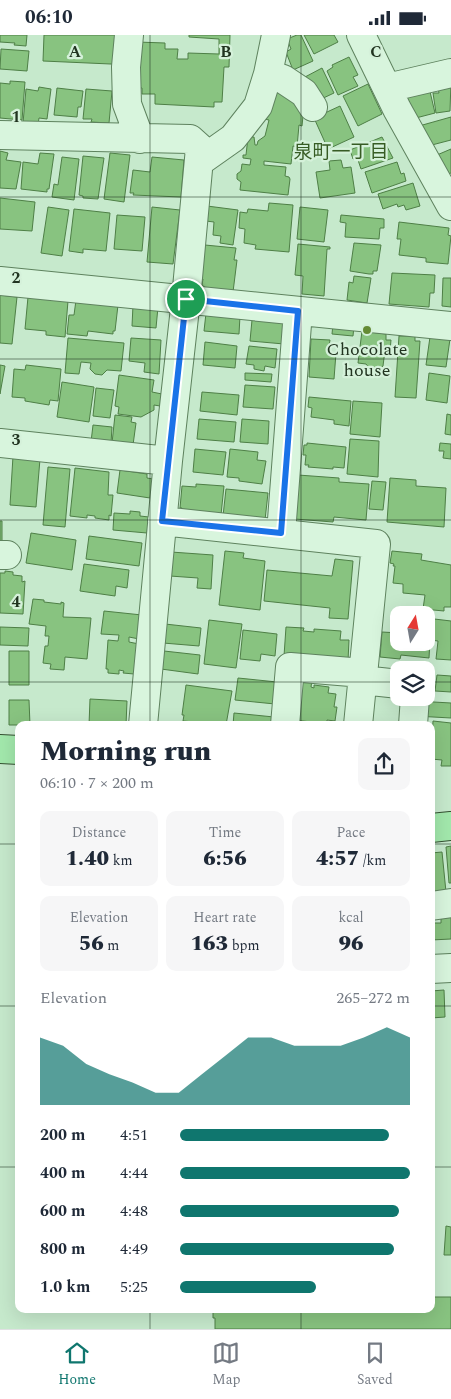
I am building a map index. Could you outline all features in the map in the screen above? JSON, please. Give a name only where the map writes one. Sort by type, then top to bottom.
[{"type":"main road","points":[[0,749],[15,750]]},
{"type":"main road","points":[[435,828],[451,826]]},
{"type":"street","points":[[129,35],[126,67],[126,105],[140,139]]},
{"type":"street","points":[[199,162],[233,138],[258,106],[268,74],[276,35]]},
{"type":"street","points":[[361,35],[387,88],[451,206]]},
{"type":"street","points":[[387,88],[451,73]]},
{"type":"street","points":[[268,74],[283,79],[304,93],[312,107]]},
{"type":"street","points":[[0,135],[190,139],[200,148],[162,521],[144,721]]},
{"type":"street","points":[[0,281],[451,326]]},
{"type":"street","points":[[281,533],[298,311]]},
{"type":"street","points":[[0,443],[168,461]]},
{"type":"street","points":[[162,521],[376,543],[358,721]]},
{"type":"street","points":[[285,721],[290,667],[362,676],[390,682]]},
{"type":"street","points":[[413,721],[414,706]]},
{"type":"street","points":[[435,905],[451,903]]},
{"type":"street","points":[[435,969],[451,968]]},
{"type":"building","points":[[0,35],[27,35],[26,46],[0,42]]},
{"type":"building","points":[[44,35],[137,35],[137,42],[165,43],[165,49],[178,49],[177,59],[188,59],[188,53],[219,54],[219,39],[189,37],[189,35],[230,35],[229,67],[224,67],[222,102],[214,102],[214,107],[155,104],[155,94],[142,94],[142,88],[132,87],[133,65],[43,61]]},
{"type":"building","points":[[301,35],[313,61],[293,70],[286,52],[291,49],[287,39]]},
{"type":"building","points":[[304,35],[334,35],[338,42],[314,54]]},
{"type":"building","points":[[1,49],[29,51],[27,71],[0,69]]},
{"type":"building","points":[[349,57],[358,75],[353,77],[358,86],[338,95],[327,71],[333,67],[332,65]]},
{"type":"building","points":[[322,68],[334,93],[317,101],[305,77]]},
{"type":"building","points":[[10,81],[25,82],[22,120],[0,118],[0,83],[10,84]]},
{"type":"building","points":[[451,81],[450,111],[436,113],[433,93],[439,93],[437,83]]},
{"type":"building","points":[[428,83],[435,113],[412,119],[400,90]]},
{"type":"building","points":[[368,84],[382,114],[358,126],[343,96]]},
{"type":"building","points":[[39,87],[51,89],[47,119],[39,118],[38,125],[23,123],[26,89],[38,91]]},
{"type":"building","points":[[57,88],[83,91],[81,107],[78,107],[77,117],[54,115]]},
{"type":"building","points":[[86,89],[112,91],[109,123],[91,122],[92,119],[83,119]]},
{"type":"building","points":[[273,90],[292,92],[306,117],[303,116],[302,126],[299,125],[297,147],[293,146],[291,164],[264,161],[264,165],[286,167],[285,176],[290,179],[288,195],[240,190],[241,182],[237,179],[237,174],[241,171],[242,164],[250,165],[251,159],[243,158],[243,155],[246,155],[248,137],[254,137],[255,145],[257,145],[258,141],[265,136],[269,120],[264,119],[263,110],[271,111]]},
{"type":"building","points":[[340,106],[354,137],[328,149],[314,118]]},
{"type":"building","points":[[451,117],[451,140],[428,146],[419,126]]},
{"type":"building","points":[[382,137],[393,158],[361,169],[357,157],[353,159],[350,150]]},
{"type":"building","points":[[451,149],[451,173],[446,175],[437,155]]},
{"type":"building","points":[[0,151],[8,153],[6,160],[21,162],[16,189],[0,188]]},
{"type":"building","points":[[40,153],[54,154],[49,189],[47,189],[47,192],[21,189],[23,162],[38,164]]},
{"type":"building","points":[[110,153],[130,155],[124,202],[104,199]]},
{"type":"building","points":[[83,156],[104,158],[98,199],[83,198],[83,196],[79,195]]},
{"type":"building","points":[[62,157],[79,159],[74,200],[52,197],[54,184],[58,185]]},
{"type":"building","points":[[152,157],[184,160],[181,197],[133,195],[134,193],[130,193],[133,170],[150,172]]},
{"type":"building","points":[[341,160],[343,168],[351,167],[355,193],[320,198],[316,172],[330,170],[329,161]]},
{"type":"building","points":[[397,162],[401,174],[404,173],[406,181],[372,193],[365,172]]},
{"type":"building","points":[[413,183],[420,206],[406,210],[404,205],[398,207],[397,204],[383,209],[378,194]]},
{"type":"building","points":[[0,198],[35,202],[32,231],[0,229]]},
{"type":"building","points":[[269,203],[293,205],[289,252],[255,249],[256,245],[244,243],[245,229],[239,228],[240,212],[247,213],[248,209],[268,211]]},
{"type":"building","points":[[207,206],[238,210],[233,245],[220,243],[221,236],[213,235],[214,222],[206,221]]},
{"type":"building","points":[[48,207],[69,210],[62,256],[41,253]]},
{"type":"building","points":[[152,207],[180,210],[173,264],[147,262]]},
{"type":"building","points":[[300,207],[328,210],[324,242],[297,239]]},
{"type":"building","points":[[74,209],[110,213],[106,251],[83,249],[83,253],[69,251]]},
{"type":"building","points":[[117,215],[145,217],[142,251],[114,249]]},
{"type":"building","points":[[341,215],[384,219],[384,228],[380,228],[379,239],[345,237],[346,223],[340,222]]},
{"type":"building","points":[[399,222],[449,228],[448,235],[451,236],[448,264],[426,262],[426,258],[399,255],[401,239],[397,239]]},
{"type":"building","points":[[354,243],[381,245],[377,271],[373,271],[373,274],[350,271]]},
{"type":"building","points":[[298,244],[330,247],[330,249],[327,249],[324,296],[302,294],[303,276],[295,275]]},
{"type":"building","points":[[205,245],[236,248],[234,260],[237,260],[233,292],[206,288],[202,285],[203,279],[197,279]]},
{"type":"building","points":[[392,273],[435,275],[434,293],[430,293],[429,307],[389,304]]},
{"type":"building","points":[[354,276],[371,278],[367,303],[347,300],[349,282],[353,283]]},
{"type":"building","points":[[443,278],[451,278],[451,307],[442,306]]},
{"type":"building","points":[[0,295],[17,297],[12,344],[0,343]]},
{"type":"building","points":[[28,297],[68,301],[65,337],[46,335],[46,331],[25,329]]},
{"type":"building","points":[[76,300],[118,305],[113,334],[88,331],[87,336],[67,334],[69,315],[74,315]]},
{"type":"building","points":[[133,305],[158,307],[156,328],[132,326]]},
{"type":"building","points":[[206,313],[240,316],[239,334],[204,331]]},
{"type":"building","points":[[252,320],[285,322],[284,344],[250,341]]},
{"type":"building","points":[[333,324],[354,326],[353,336],[332,334]]},
{"type":"building","points":[[362,331],[386,334],[386,340],[391,340],[390,351],[385,350],[383,366],[374,374],[366,364],[358,363]]},
{"type":"building","points":[[399,336],[415,336],[415,341],[420,341],[416,398],[395,397]]},
{"type":"building","points":[[430,337],[450,339],[446,367],[426,365]]},
{"type":"building","points":[[68,338],[124,343],[121,371],[107,370],[102,375],[95,374],[90,369],[91,363],[81,362],[79,374],[65,373]]},
{"type":"building","points":[[131,338],[161,340],[159,374],[144,372],[145,363],[129,361]]},
{"type":"building","points":[[311,339],[330,340],[328,353],[336,353],[334,379],[309,377]]},
{"type":"building","points":[[205,342],[237,346],[235,368],[203,365]]},
{"type":"building","points":[[249,346],[277,349],[275,368],[265,366],[264,371],[254,369],[254,365],[246,364]]},
{"type":"building","points":[[0,365],[5,366],[0,394]]},
{"type":"building","points":[[26,365],[61,369],[58,401],[50,400],[49,405],[25,401],[25,398],[12,397],[14,369],[25,370]]},
{"type":"building","points":[[245,373],[272,374],[271,382],[245,380]]},
{"type":"building","points":[[429,373],[450,376],[447,403],[426,400]]},
{"type":"building","points":[[119,375],[154,380],[152,392],[162,394],[160,406],[154,405],[154,410],[141,417],[118,414],[119,407],[115,406]]},
{"type":"building","points":[[62,382],[94,387],[89,422],[57,417]]},
{"type":"building","points":[[245,385],[275,387],[273,409],[243,407]]},
{"type":"building","points":[[96,388],[114,390],[110,418],[93,416]]},
{"type":"building","points":[[202,392],[239,395],[237,415],[200,411]]},
{"type":"building","points":[[309,397],[351,401],[349,426],[334,424],[334,420],[311,417],[312,408],[308,407]]},
{"type":"building","points":[[353,401],[382,403],[380,437],[350,434]]},
{"type":"building","points":[[447,414],[451,415],[451,435],[445,434]]},
{"type":"building","points":[[115,415],[132,417],[131,422],[136,423],[133,445],[112,443]]},
{"type":"building","points":[[199,419],[236,422],[234,442],[197,439]]},
{"type":"building","points":[[242,419],[269,421],[268,444],[240,442]]},
{"type":"building","points":[[93,425],[112,427],[111,443],[91,442]]},
{"type":"building","points":[[350,439],[379,441],[378,477],[347,474]]},
{"type":"building","points":[[307,443],[346,447],[344,468],[333,467],[333,469],[308,467],[309,465],[305,465],[306,455],[303,455],[304,445],[307,445]]},
{"type":"building","points":[[440,443],[451,444],[451,459],[443,458],[444,451],[439,451]]},
{"type":"building","points":[[195,449],[226,452],[223,475],[193,472]]},
{"type":"building","points":[[230,449],[258,452],[257,460],[266,461],[262,484],[239,481],[239,478],[227,477]]},
{"type":"building","points":[[13,456],[40,459],[36,507],[10,505]]},
{"type":"building","points":[[48,467],[70,469],[65,527],[43,525]]},
{"type":"building","points":[[75,468],[109,472],[108,495],[113,495],[109,520],[87,515],[87,518],[70,516]]},
{"type":"building","points":[[120,470],[147,474],[147,478],[153,479],[150,498],[117,493]]},
{"type":"building","points":[[298,475],[339,478],[339,482],[369,484],[366,520],[334,517],[333,522],[295,519]]},
{"type":"building","points":[[390,478],[416,480],[416,486],[446,488],[444,527],[387,522]]},
{"type":"building","points":[[372,481],[386,482],[383,510],[369,509]]},
{"type":"building","points":[[196,484],[224,486],[221,515],[182,512],[182,508],[180,508],[182,486],[196,487]]},
{"type":"building","points":[[226,489],[268,493],[265,520],[223,516]]},
{"type":"building","points":[[130,511],[140,512],[140,516],[149,517],[147,533],[113,530],[114,513],[130,514]]},
{"type":"building","points":[[0,521],[2,521],[2,547],[0,547]]},
{"type":"building","points":[[31,533],[76,540],[72,570],[26,563]]},
{"type":"building","points":[[89,536],[142,543],[139,566],[86,559]]},
{"type":"building","points":[[225,551],[244,553],[243,558],[265,561],[260,610],[219,605]]},
{"type":"building","points":[[392,551],[422,554],[421,560],[451,565],[451,607],[444,607],[444,611],[435,610],[435,606],[423,606],[425,595],[403,593],[403,584],[393,583],[395,566],[390,563]]},
{"type":"building","points":[[171,552],[213,555],[211,589],[197,588],[198,578],[170,576]]},
{"type":"building","points":[[335,559],[353,561],[348,619],[329,618],[330,608],[264,601],[267,570],[332,576]]},
{"type":"building","points":[[84,564],[129,570],[127,588],[116,586],[115,596],[80,591]]},
{"type":"building","points":[[5,571],[13,572],[13,575],[22,576],[22,582],[25,581],[23,614],[0,613],[0,573],[5,573]]},
{"type":"building","points":[[33,599],[44,600],[44,602],[64,603],[63,617],[91,618],[87,659],[65,657],[64,670],[50,669],[51,664],[43,663],[45,646],[48,646],[49,636],[45,636],[46,626],[29,624]]},
{"type":"building","points":[[104,611],[142,615],[139,639],[129,637],[129,642],[139,644],[134,674],[123,673],[124,671],[119,670],[119,674],[108,673],[108,669],[106,669],[108,640],[118,641],[119,635],[101,634]]},
{"type":"building","points":[[435,619],[451,621],[451,660],[436,659],[438,641],[435,641]]},
{"type":"building","points":[[209,620],[242,624],[236,668],[204,664]]},
{"type":"building","points":[[165,624],[201,628],[199,646],[163,643]]},
{"type":"building","points":[[0,627],[29,628],[28,646],[0,645]]},
{"type":"building","points":[[286,627],[304,628],[303,631],[314,632],[314,629],[341,631],[340,640],[349,640],[348,661],[284,656]]},
{"type":"building","points":[[243,630],[277,634],[275,656],[261,654],[260,661],[240,659]]},
{"type":"building","points":[[382,632],[390,632],[390,651],[429,651],[429,658],[401,655],[400,659],[380,657]]},
{"type":"building","points":[[9,651],[29,651],[29,685],[9,685]]},
{"type":"building","points":[[164,651],[200,655],[198,674],[161,669]]},
{"type":"building","points":[[437,675],[451,676],[451,692],[435,691]]},
{"type":"building","points":[[238,678],[277,682],[275,704],[235,700]]},
{"type":"building","points":[[298,678],[312,680],[311,687],[314,688],[314,685],[329,687],[328,693],[336,694],[334,707],[337,707],[335,721],[295,720]]},
{"type":"building","points":[[186,685],[232,691],[227,721],[183,721],[184,715],[182,715]]},
{"type":"building","points":[[90,699],[127,701],[126,721],[89,721]]},
{"type":"building","points":[[9,700],[29,700],[30,721],[15,721],[15,725],[9,725]]},
{"type":"building","points":[[435,702],[451,703],[451,718],[415,716],[416,706],[435,706]]},
{"type":"building","points":[[234,713],[274,717],[274,721],[233,721]]},
{"type":"building","points":[[435,721],[451,723],[451,766],[441,766],[442,760],[435,759]]},
{"type":"building","points":[[451,846],[451,883],[449,883],[446,847]]},
{"type":"building","points":[[442,852],[446,892],[435,893],[435,853]]},
{"type":"building","points":[[441,912],[451,912],[451,939],[435,940],[435,923],[441,923]]},
{"type":"building","points":[[444,990],[445,1017],[435,1018],[435,991]]},
{"type":"building","points":[[446,1226],[451,1227],[451,1255],[444,1255]]},
{"type":"building","points":[[435,1297],[451,1297],[451,1329],[215,1329],[215,1318],[213,1318],[213,1313],[435,1313]]},
{"type":"place","name":"Chocolate house","points":[[367,330]]},
{"type":"district","name":"泉町一丁目","points":[[341,152]]},
{"type":"route","points":[[186,299],[298,311],[281,533],[162,521],[186,299]]}]
